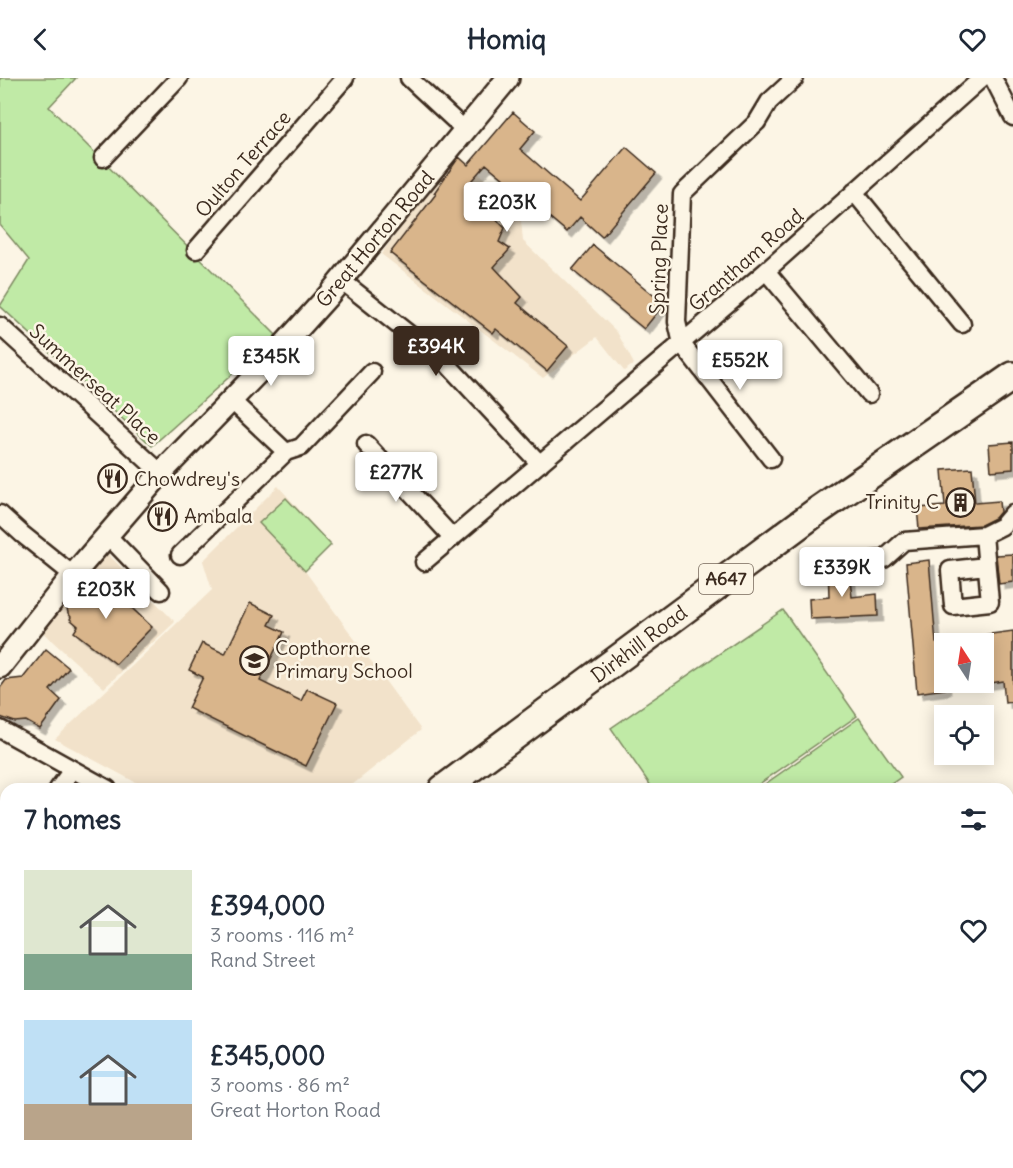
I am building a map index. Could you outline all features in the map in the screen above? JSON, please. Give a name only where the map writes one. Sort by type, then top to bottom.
[{"type":"main road","name":"Dirkhill Road","points":[[451,783],[816,512],[1013,376]]},
{"type":"street","points":[[103,158],[179,78]]},
{"type":"street","name":"Oulton Terrace","points":[[196,250],[345,78]]},
{"type":"street","points":[[408,78],[465,130]]},
{"type":"street","name":"Great Horton Road","points":[[0,667],[73,575],[161,473],[272,358],[341,280],[508,78]]},
{"type":"street","name":"Spring Place","points":[[682,344],[677,322],[682,194],[757,122],[769,102],[795,78]]},
{"type":"street","name":"Grantham Road","points":[[424,562],[682,344],[982,78]]},
{"type":"street","points":[[993,78],[1013,117]]},
{"type":"street","points":[[854,192],[962,324]]},
{"type":"street","points":[[766,271],[869,394]]},
{"type":"street","points":[[341,280],[448,365],[540,464]]},
{"type":"street","name":"Summerseat Place","points":[[0,326],[161,473]]},
{"type":"street","points":[[682,344],[771,459]]},
{"type":"street","points":[[180,555],[286,452],[301,447],[372,372]]},
{"type":"street","points":[[231,400],[286,452]]},
{"type":"street","points":[[366,444],[453,538]]},
{"type":"street","points":[[858,561],[884,559],[904,541],[984,535],[1002,526],[1013,513]]},
{"type":"street","points":[[0,514],[73,575]]},
{"type":"street","points":[[107,535],[161,591]]},
{"type":"street","points":[[984,535],[986,566],[996,589],[990,602],[953,606],[950,570],[986,566]]},
{"type":"street","points":[[0,729],[97,783]]},
{"type":"street","points":[[62,783],[72,770]]},
{"type":"shaded area","points":[[457,154],[520,211],[523,241],[617,332],[634,364],[624,371],[597,337],[543,378],[381,254]]},
{"type":"shaded area","name":"Copthorne Primary School","points":[[278,486],[331,545],[305,571],[421,730],[355,783],[137,783],[55,739],[212,590],[203,561]]},
{"type":"shaded area","points":[[106,552],[175,622],[104,688],[40,630]]},
{"type":"green space","points":[[0,78],[76,78],[49,107],[276,335],[152,446],[0,306],[29,260],[0,225]]},
{"type":"green space","points":[[286,498],[331,545],[305,571],[259,523]]},
{"type":"green space","points":[[783,610],[857,716],[761,783],[649,783],[611,728]]},
{"type":"green space","points":[[859,718],[901,777],[892,783],[767,783]]},
{"type":"building","points":[[513,112],[535,131],[520,149],[580,201],[626,147],[656,173],[602,237],[580,217],[567,232],[486,164],[465,188],[505,228],[499,242],[510,249],[494,267],[522,297],[517,303],[568,346],[547,371],[496,329],[493,333],[390,253],[436,194],[434,193],[459,157],[468,165]]},
{"type":"building","points":[[593,245],[664,304],[644,329],[572,270]]},
{"type":"building","points":[[1013,442],[1013,469],[991,471],[989,444]]},
{"type":"building","name":"Trinity C","points":[[972,468],[975,503],[999,501],[1000,512],[995,518],[981,525],[919,529],[917,508],[945,506],[942,470]]},
{"type":"building","points":[[1013,554],[1013,582],[999,584],[996,555]]},
{"type":"building","points":[[929,560],[935,633],[934,691],[917,693],[906,563]]},
{"type":"building","points":[[848,562],[852,597],[877,594],[878,616],[810,619],[809,599],[829,597],[828,564]]},
{"type":"building","points":[[93,576],[102,580],[152,627],[116,664],[74,632],[78,626],[70,619],[68,613],[67,608],[72,599],[88,578]]},
{"type":"building","points":[[250,603],[274,615],[269,625],[284,632],[260,681],[301,701],[307,689],[337,703],[306,766],[188,708],[203,677],[189,670],[202,643],[225,654]]},
{"type":"building","points":[[1013,631],[1013,702],[1005,703],[1003,681],[994,682],[994,634]]},
{"type":"building","points":[[46,649],[69,668],[50,690],[61,700],[40,729],[26,721],[15,722],[0,717],[0,688],[6,680],[23,678]]},
{"type":"place","name":"Chowdrey's","points":[[113,479]]},
{"type":"place","name":"Trinity C","points":[[960,502]]},
{"type":"place","name":"Ambala","points":[[163,516]]},
{"type":"place","name":"Copthorne Primary School","points":[[254,660]]}]
